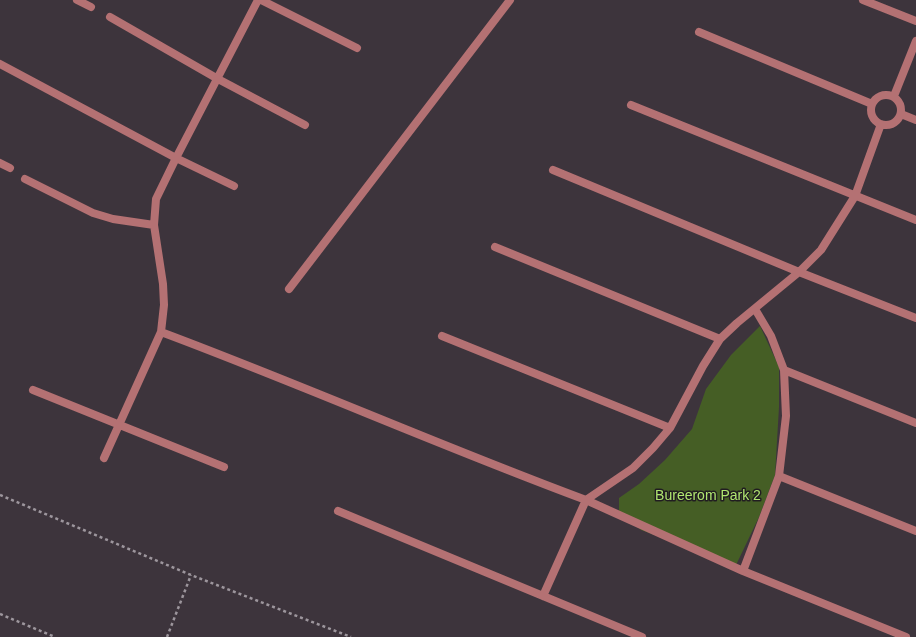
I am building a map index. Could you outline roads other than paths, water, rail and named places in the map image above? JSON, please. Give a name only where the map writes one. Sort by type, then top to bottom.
[{"type":"street","points":[[77,0],[91,7]]},
{"type":"street","points":[[104,458],[161,332],[164,305],[163,284],[154,225],[156,199],[176,158],[260,0],[357,48]]},
{"type":"street","points":[[289,289],[510,0]]},
{"type":"street","points":[[863,0],[916,21]]},
{"type":"street","points":[[110,17],[218,79],[305,125]]},
{"type":"street","points":[[699,32],[872,104]]},
{"type":"street","points":[[894,96],[916,41]]},
{"type":"street","points":[[0,64],[176,158],[234,186]]},
{"type":"street","points":[[884,94],[894,96],[899,100],[902,107],[902,114],[893,124],[881,124],[872,116],[872,104],[879,96],[884,94]]},
{"type":"street","points":[[631,105],[916,220]]},
{"type":"street","points":[[902,114],[916,120]]},
{"type":"street","points":[[543,596],[586,500],[633,468],[670,428],[703,366],[720,339],[799,272],[821,250],[855,196],[881,124]]},
{"type":"street","points":[[0,163],[10,168]]},
{"type":"street","points":[[553,170],[799,272],[916,318]]},
{"type":"street","points":[[25,179],[93,213],[113,219],[154,225]]},
{"type":"street","points":[[495,247],[720,339]]},
{"type":"street","points":[[743,571],[779,476],[786,416],[784,370],[772,336],[755,309]]},
{"type":"street","points":[[161,332],[242,362],[306,390],[586,500],[743,571],[906,637]]},
{"type":"street","points":[[442,336],[670,428]]},
{"type":"street","points":[[784,370],[916,424]]},
{"type":"street","points":[[33,390],[224,467]]},
{"type":"street","points":[[779,476],[916,531]]},
{"type":"street","points":[[338,512],[642,637]]},
{"type":"park label","name":"Bureerom Park 2","points":[[708,496]]}]
